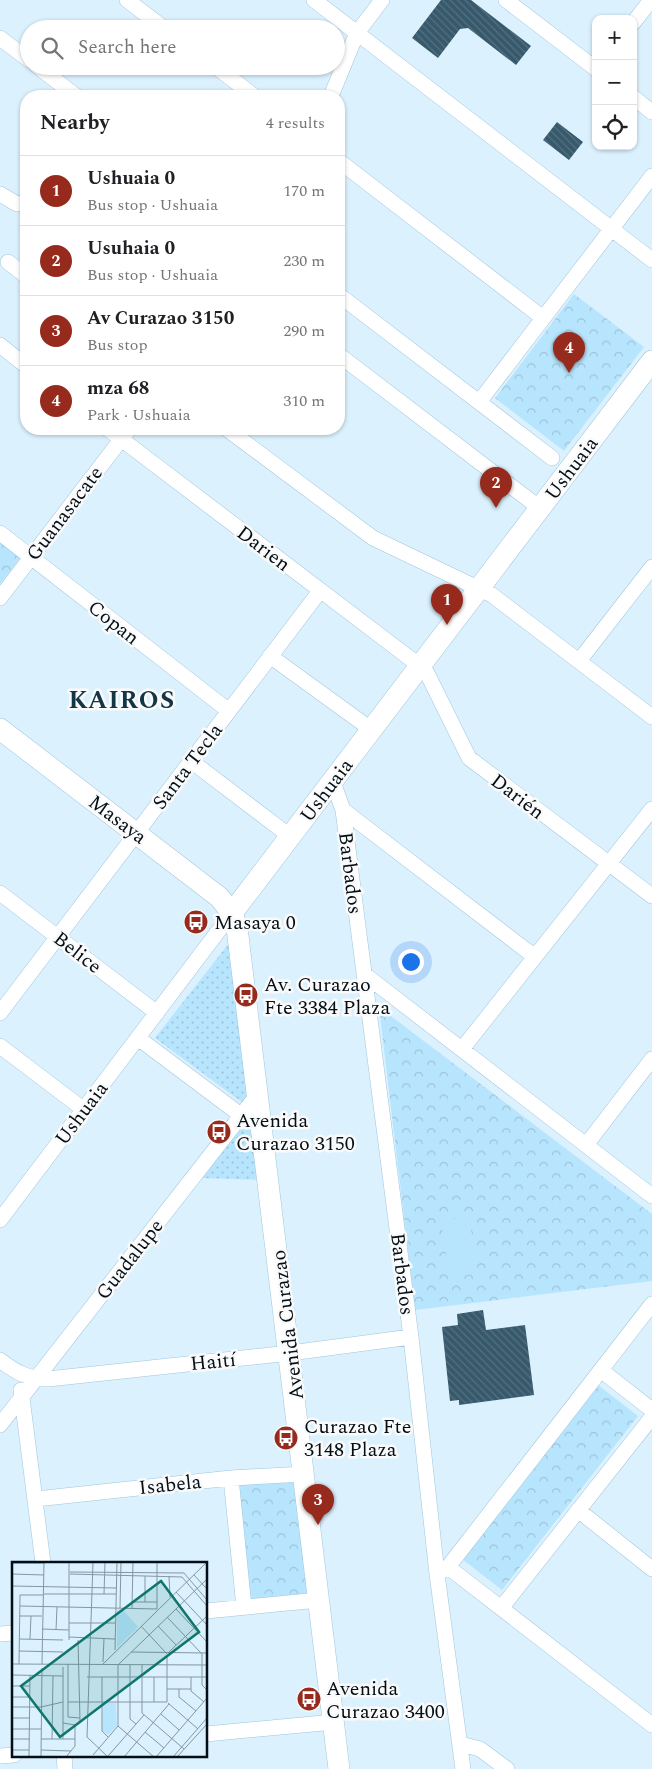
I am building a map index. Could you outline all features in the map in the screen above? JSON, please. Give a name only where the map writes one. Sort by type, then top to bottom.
[{"type":"street","points":[[128,0],[154,20]]},
{"type":"street","points":[[314,0],[339,20]]},
{"type":"street","points":[[345,61],[356,33],[382,0]]},
{"type":"street","points":[[637,18],[651,0]]},
{"type":"street","points":[[511,2],[592,66]]},
{"type":"street","points":[[345,24],[652,260]]},
{"type":"street","points":[[0,38],[20,53]]},
{"type":"street","points":[[49,75],[68,90]]},
{"type":"street","points":[[227,75],[246,90]]},
{"type":"street","points":[[333,90],[339,75]]},
{"type":"street","points":[[637,101],[652,112]]},
{"type":"street","points":[[345,166],[543,318]]},
{"type":"street","points":[[479,402],[652,176]]},
{"type":"street","points":[[0,194],[17,204],[20,204]]},
{"type":"street","points":[[8,262],[20,271]]},
{"type":"street","points":[[345,300],[552,458]]},
{"type":"street","points":[[0,345],[20,361]]},
{"type":"street","points":[[345,360],[540,509]]},
{"type":"street","name":"Ushuaia","points":[[0,1220],[652,361]]},
{"type":"street","name":"Guanasacate","points":[[0,598],[124,435]]},
{"type":"street","name":"Darien","points":[[126,435],[320,591],[420,666]]},
{"type":"street","points":[[235,435],[373,538],[481,588],[652,717]]},
{"type":"street","name":"Copan","points":[[0,533],[229,711]]},
{"type":"street","points":[[579,661],[652,567]]},
{"type":"street","name":"Santa Tecla","points":[[0,1013],[320,591]]},
{"type":"street","points":[[270,656],[372,730]]},
{"type":"street","name":"Darién","points":[[420,666],[427,673],[469,758],[652,896]]},
{"type":"street","name":"Masaya","points":[[0,729],[137,832],[219,897],[232,913]]},
{"type":"street","points":[[191,761],[291,837]]},
{"type":"street","name":"Barbados","points":[[333,782],[343,810],[443,1570],[463,1769]]},
{"type":"street","points":[[343,810],[535,957]]},
{"type":"street","points":[[462,1049],[652,810]]},
{"type":"street","name":"Belice","points":[[0,893],[156,1013]]},
{"type":"street","name":"Avenida Curazao","points":[[232,913],[237,928],[258,1094],[339,1769]]},
{"type":"street","points":[[364,974],[652,1196]]},
{"type":"street","points":[[138,1038],[242,1116]]},
{"type":"street","points":[[0,1046],[83,1110]]},
{"type":"street","points":[[586,1145],[652,1059]]},
{"type":"street","name":"Guadalupe","points":[[0,1425],[258,1094]]},
{"type":"street","points":[[652,1304],[602,1371],[443,1570],[502,1607],[652,1724]]},
{"type":"street","name":"Haití","points":[[15,1372],[34,1379],[290,1353],[411,1337]]},
{"type":"street","points":[[0,1360],[15,1372],[23,1395],[43,1562]]},
{"type":"street","points":[[602,1371],[652,1410]]},
{"type":"street","points":[[502,1607],[652,1417]]},
{"type":"street","name":"Isabela","points":[[36,1499],[231,1478],[304,1474]]},
{"type":"street","points":[[231,1478],[244,1607]]},
{"type":"street","points":[[578,1510],[652,1569]]},
{"type":"street","points":[[208,1611],[319,1600]]},
{"type":"street","points":[[208,1734],[334,1722]]},
{"type":"street","points":[[460,1744],[480,1748],[506,1769]]},
{"type":"street","points":[[64,1756],[66,1769]]},
{"type":"green space","points":[[574,294],[644,347],[564,451],[495,398]]},
{"type":"green space","points":[[0,542],[20,558],[0,584]]},
{"type":"green space","points":[[236,934],[251,1093],[243,1103],[155,1038]]},
{"type":"green space","points":[[379,1007],[652,1214],[652,1281],[415,1310]]},
{"type":"green space","points":[[253,1108],[262,1180],[201,1178]]},
{"type":"green space","points":[[469,1216],[477,1273],[450,1278],[441,1221]]},
{"type":"green space","points":[[598,1385],[638,1416],[502,1590],[462,1559]]},
{"type":"green space","points":[[301,1475],[314,1597],[248,1605],[235,1482]]},
{"type":"building","points":[[441,0],[471,0],[531,46],[516,65],[468,28],[460,29],[438,58],[412,38]]},
{"type":"building","points":[[557,122],[583,142],[569,160],[543,140]]},
{"type":"building","points":[[483,1310],[486,1330],[525,1325],[534,1395],[459,1405],[459,1400],[450,1401],[442,1327],[458,1325],[457,1314]]},
{"type":"place","name":"mza 68","points":[[569,373]]},
{"type":"place","name":"Usuhaia 0","points":[[496,508]]},
{"type":"place","name":"Ushuaia 0","points":[[447,625]]},
{"type":"place","name":"Masaya 0","points":[[196,922]]},
{"type":"place","name":"Av. Curazao Fte 3384 Plaza","points":[[246,995]]},
{"type":"place","name":"Avenida Curazao 3150","points":[[219,1132]]},
{"type":"place","name":"Curazao Fte 3148 Plaza","points":[[286,1438]]},
{"type":"place","name":"Av Curazao 3150","points":[[318,1525]]},
{"type":"place","name":"Avenida Curazao 3400","points":[[309,1699]]},
{"type":"district","name":"KAIROS","points":[[122,699]]}]
